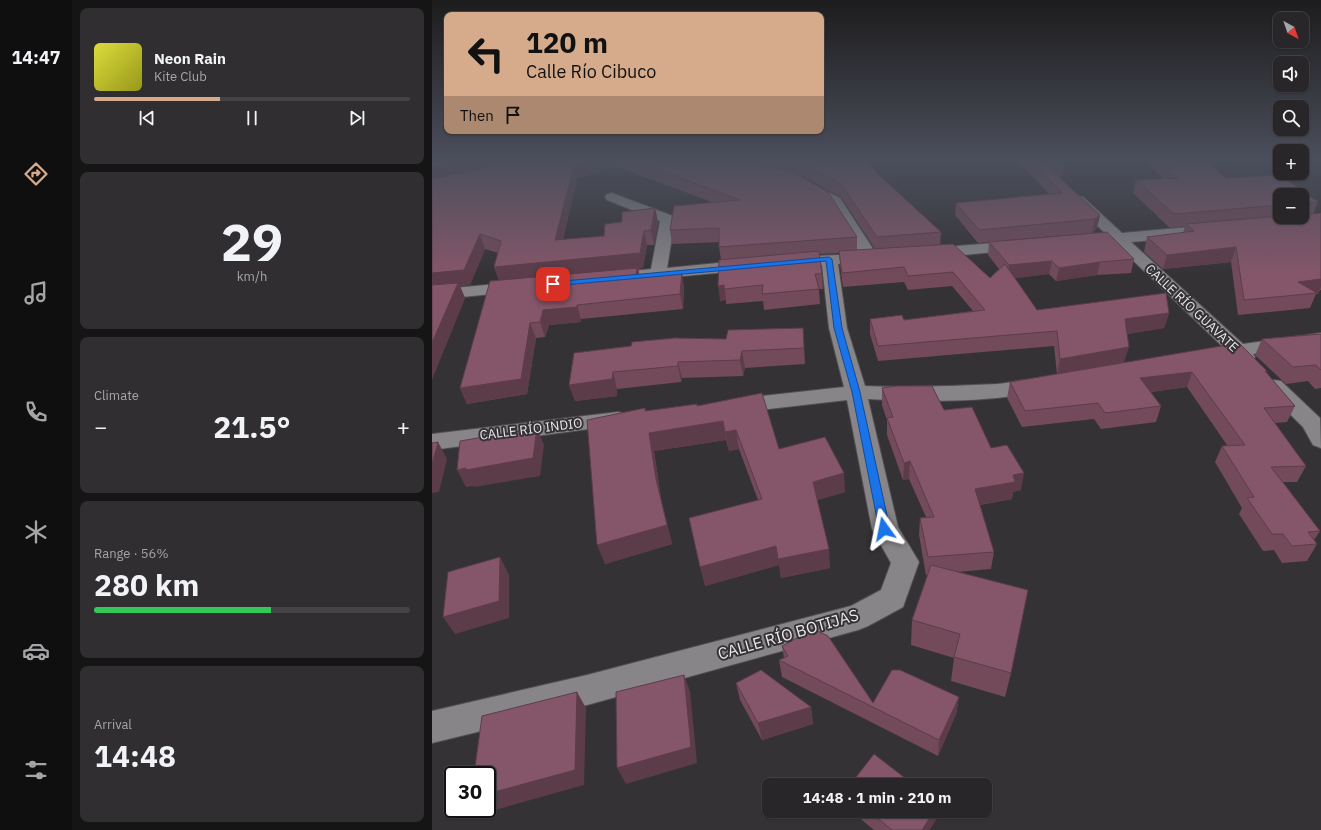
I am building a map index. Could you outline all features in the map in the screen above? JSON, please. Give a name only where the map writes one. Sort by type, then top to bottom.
[{"type":"street","points":[[614,198],[668,219],[658,274]]},
{"type":"street","points":[[596,280],[770,263],[829,259],[879,258],[835,201],[829,198]]},
{"type":"street","name":"CALLE RÍO GUAVATE","points":[[1075,198],[1238,350],[1312,423],[1321,440]]},
{"type":"street","points":[[1070,242],[1226,229]]},
{"type":"street","points":[[919,254],[1038,245]]},
{"type":"street","name":"CALLE RÍO BOTIJAS","points":[[432,727],[587,690],[858,617],[893,598],[905,562],[884,529],[856,392],[838,328],[829,259]]},
{"type":"street","points":[[432,296],[534,286]]},
{"type":"street","points":[[1192,358],[1238,350],[1321,339]]},
{"type":"street","points":[[714,408],[856,392],[915,395],[1009,390],[1055,382]]},
{"type":"street","name":"CALLE RÍO INDIO","points":[[432,442],[636,417]]},
{"type":"building","points":[[432,198],[566,198],[555,240],[604,236],[605,224],[622,222],[622,212],[655,208],[651,230],[644,231],[640,253],[494,267],[501,241],[480,234],[464,270],[432,273]]},
{"type":"building","points":[[734,198],[832,198],[857,237],[719,247],[719,228],[670,230],[674,206],[740,200]]},
{"type":"building","points":[[850,198],[904,198],[941,232],[877,237]]},
{"type":"building","points":[[1012,198],[1081,198],[1100,215],[1095,219],[979,230],[956,203]]},
{"type":"building","points":[[1156,198],[1273,198],[1273,206],[1174,214]]},
{"type":"building","points":[[1309,198],[1312,198],[1318,202],[1309,203]]},
{"type":"building","points":[[1321,213],[1321,279],[1298,282],[1317,293],[1244,300],[1236,247],[1167,255],[1147,237],[1194,231],[1186,224],[1273,217],[1273,224],[1309,224],[1309,214]]},
{"type":"building","points":[[1107,232],[1134,259],[1059,268],[1052,261],[1009,265],[989,242]]},
{"type":"building","points":[[953,244],[990,278],[1005,264],[1037,310],[1166,293],[1169,313],[1125,319],[1129,347],[1060,359],[1057,331],[878,346],[870,319],[902,315],[904,320],[985,310],[953,272],[908,276],[904,267],[842,273],[839,251]]},
{"type":"building","points":[[819,251],[822,274],[815,274],[819,289],[762,294],[763,285],[724,289],[724,285],[718,286],[719,260]]},
{"type":"building","points":[[637,268],[636,277],[682,272],[680,294],[543,310],[540,322],[530,323],[521,379],[460,388],[490,281]]},
{"type":"building","points":[[458,283],[432,343],[432,285]]},
{"type":"building","points":[[803,328],[804,348],[742,351],[740,360],[678,362],[678,366],[613,372],[612,379],[569,385],[574,353],[631,346],[632,342],[675,338],[726,339],[728,330]]},
{"type":"building","points":[[1321,334],[1321,370],[1316,365],[1293,367],[1262,339]]},
{"type":"building","points":[[1239,343],[1267,371],[1265,371],[1295,406],[1264,408],[1306,466],[1271,467],[1320,531],[1308,532],[1317,544],[1292,546],[1283,534],[1272,534],[1247,498],[1254,497],[1222,446],[1245,445],[1192,372],[1140,378],[1161,406],[1105,413],[1098,403],[1025,411],[1010,382]]},
{"type":"building","points":[[897,386],[932,386],[944,410],[972,407],[991,448],[1007,445],[1024,473],[1013,475],[1015,482],[975,489],[994,552],[928,557],[920,518],[934,517],[910,461],[904,463],[887,418],[893,417],[882,388]]},
{"type":"building","points":[[762,393],[779,449],[825,437],[844,473],[813,482],[829,549],[778,559],[776,546],[700,567],[689,518],[762,499],[736,430],[725,432],[723,421],[649,433],[656,479],[667,525],[597,545],[587,420],[645,408],[645,411],[697,404],[697,406]]},
{"type":"building","points":[[537,428],[533,458],[466,470],[466,468],[457,470],[460,441]]},
{"type":"building","points":[[438,442],[432,465],[432,443]]},
{"type":"building","points":[[500,557],[499,601],[443,617],[448,572]]},
{"type":"building","points":[[931,565],[1028,590],[1011,673],[954,657],[960,634],[912,620]]},
{"type":"building","points":[[813,629],[828,636],[873,703],[892,670],[900,670],[959,697],[939,740],[779,660],[788,656],[782,646]]},
{"type":"building","points":[[761,670],[811,707],[758,723],[736,683]]},
{"type":"building","points":[[684,675],[691,747],[617,768],[616,692]]},
{"type":"building","points":[[577,692],[575,770],[496,792],[496,766],[475,766],[482,716]]},
{"type":"building","points":[[874,754],[905,778],[855,778]]},
{"type":"building","points":[[877,818],[930,818],[922,830],[892,830]]},
{"type":"route","points":[[553,284],[829,259],[838,328],[856,392],[884,529]]}]
